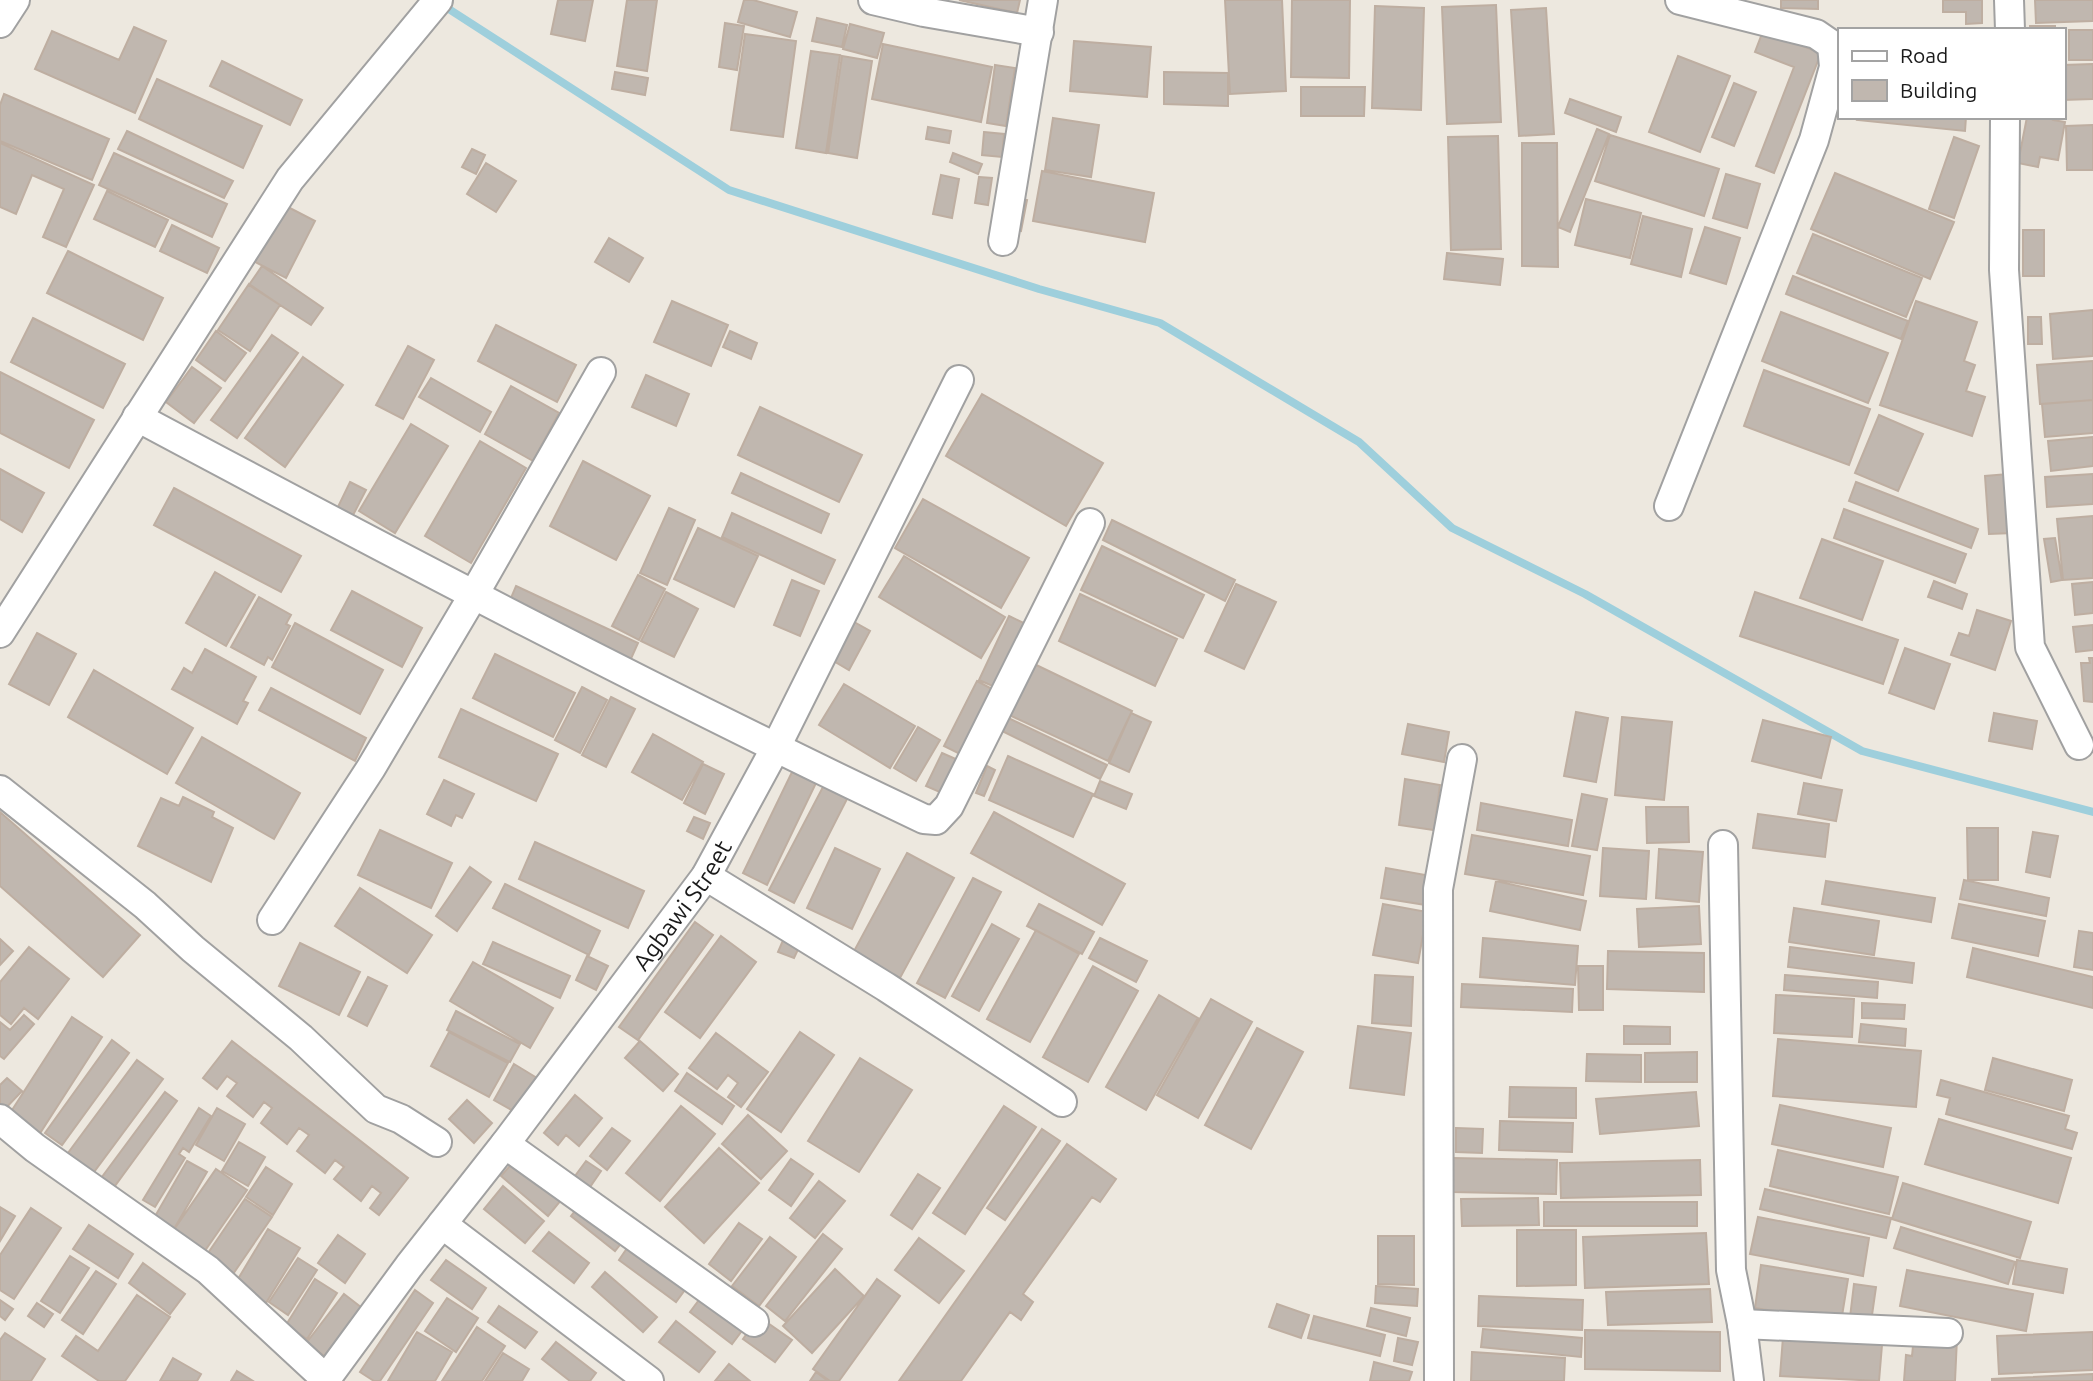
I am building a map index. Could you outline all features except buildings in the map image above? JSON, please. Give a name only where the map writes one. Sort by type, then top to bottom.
[{"type":"street","points":[[0,23],[15,0]]},
{"type":"street","points":[[0,633],[290,179],[438,0]]},
{"type":"street","points":[[873,0],[924,12],[1039,32]]},
{"type":"street","points":[[1003,241],[1039,32],[1042,0]]},
{"type":"street","points":[[1670,506],[1814,140],[1835,67],[1832,45],[1815,34],[1680,0]]},
{"type":"street","points":[[2009,0],[2010,28]]},
{"type":"street","points":[[2005,119],[2004,270],[2031,648],[2079,745]]},
{"type":"street","points":[[272,920],[372,768],[601,372]]},
{"type":"street","name":"Agbawi Street","points":[[327,1380],[706,876],[775,749],[959,380]]},
{"type":"street","points":[[137,417],[473,596],[775,749],[924,819],[936,820],[948,806],[1090,523]]},
{"type":"street","points":[[1439,1381],[1438,889],[1462,759]]},
{"type":"street","points":[[0,790],[145,905],[193,949],[301,1038],[376,1109],[401,1119],[437,1142]]},
{"type":"street","points":[[1723,845],[1731,1270],[1742,1324],[1749,1381]]},
{"type":"street","points":[[706,876],[886,987],[1062,1101]]},
{"type":"street","points":[[0,1119],[35,1148],[208,1270],[327,1380]]},
{"type":"street","points":[[505,1144],[754,1322]]},
{"type":"street","points":[[442,1224],[649,1381]]},
{"type":"street","points":[[1742,1324],[1948,1333]]},
{"type":"waterway","points":[[441,4],[729,190],[1039,289],[1160,323],[1359,442],[1452,528],[1585,594],[1862,751],[2093,812]]}]
